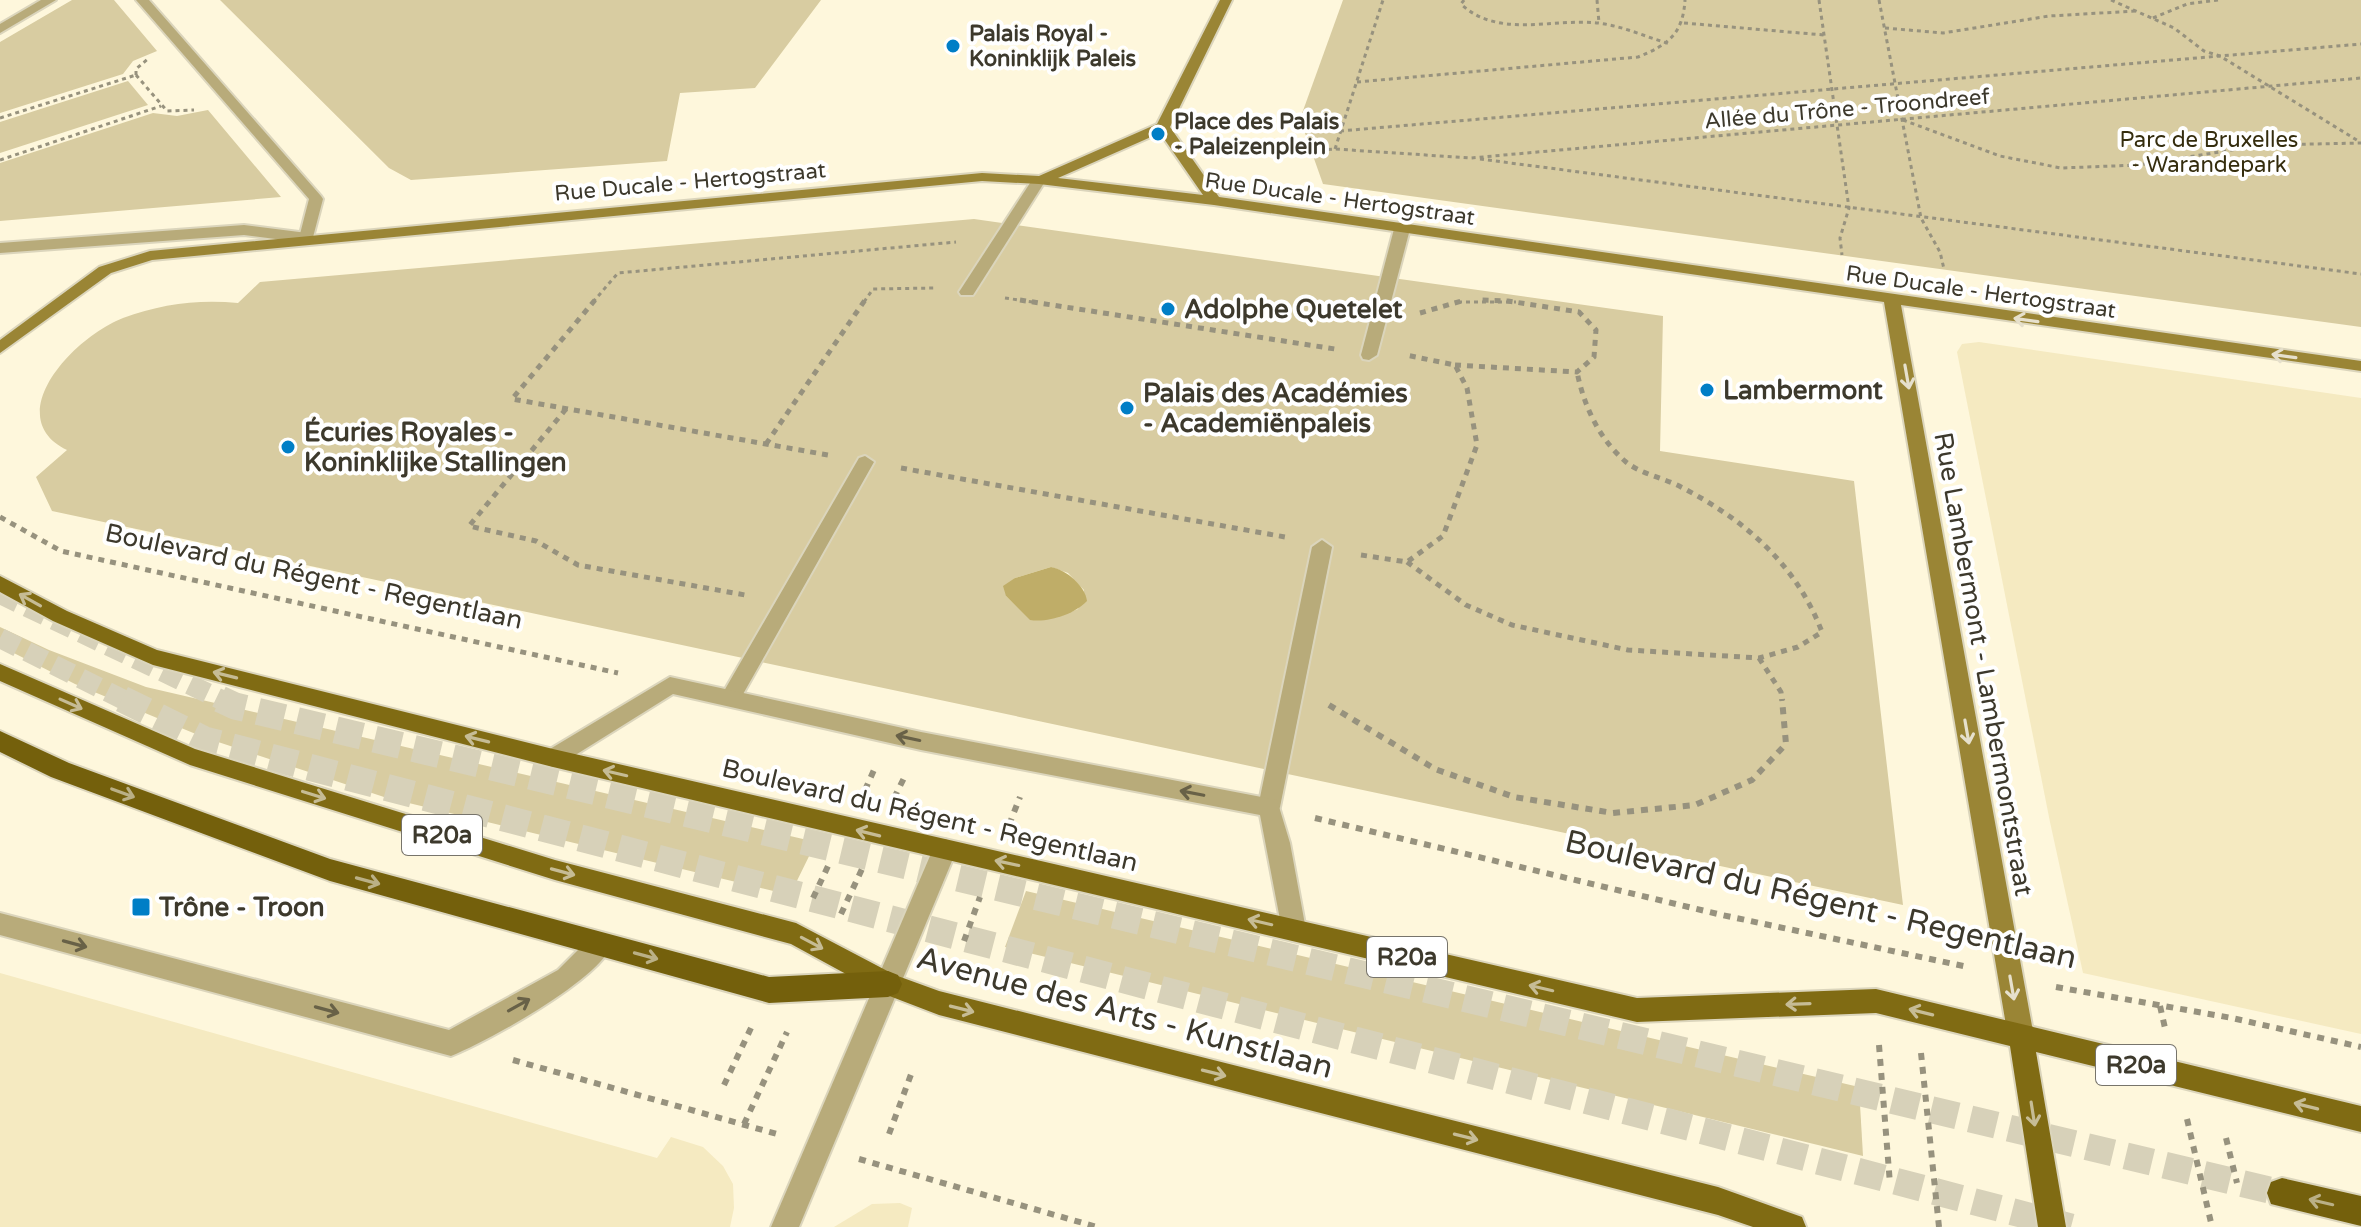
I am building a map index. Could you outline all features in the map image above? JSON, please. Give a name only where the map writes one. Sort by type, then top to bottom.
[{"type":"highway","points":[[0,741],[60,770],[330,870],[769,990],[888,984]]},
{"type":"highway","points":[[2282,1193],[2361,1211]]},
{"type":"main road","points":[[1039,180],[1163,127],[1226,0]]},
{"type":"main road","points":[[1163,127],[1214,201]]},
{"type":"main road","name":"Rue Ducale - Hertogstraat","points":[[0,348],[105,270],[150,256],[307,238],[982,177],[1039,180],[1214,201],[1892,301],[2361,366]]},
{"type":"main road","name":"Rue Lambermont - Lambermontstraat","points":[[1892,301],[2021,1037]]},
{"type":"main road","name":"Boulevard du Régent - Regentlaan","points":[[0,583],[60,616],[153,657],[553,758],[1637,1010],[1876,1001],[2361,1119]]},
{"type":"main road","name":"Avenue des Arts - Kunstlaan","points":[[0,672],[190,756],[555,870],[796,934],[888,984],[939,1003],[1703,1197],[1792,1227]]},
{"type":"main road","points":[[2021,1037],[2052,1227]]},
{"type":"street","points":[[0,29],[50,0]]},
{"type":"street","points":[[142,0],[316,199],[307,238]]},
{"type":"street","points":[[967,292],[1039,180]]},
{"type":"street","points":[[1369,355],[1402,229]]},
{"type":"street","name":"Rue Ducale - Hertogstraat","points":[[0,248],[244,230],[307,238]]},
{"type":"street","points":[[731,697],[865,462]]},
{"type":"street","points":[[1294,930],[1279,843],[1269,807],[1322,547]]},
{"type":"street","points":[[553,758],[670,685],[921,741],[1269,807]]},
{"type":"street","points":[[785,1227],[945,849]]},
{"type":"street","points":[[0,924],[451,1043],[567,978],[601,944]]},
{"type":"path","points":[[1335,149],[1383,0]]},
{"type":"path","points":[[1464,0],[1461,4],[1467,12],[1479,18],[1509,23],[1599,23],[1670,44]]},
{"type":"path","points":[[1597,0],[1599,23]]},
{"type":"path","points":[[1357,82],[1638,57],[1670,44],[1684,23],[1685,0]]},
{"type":"path","points":[[1819,0],[1849,208],[1840,238],[1842,255]]},
{"type":"path","points":[[1879,0],[1921,218],[1940,252],[1944,269]]},
{"type":"path","points":[[2111,0],[2174,28],[2204,51],[2220,56],[2361,143]]},
{"type":"path","points":[[2153,18],[2187,4],[2219,0]]},
{"type":"path","points":[[1885,28],[1943,33],[2049,16],[2137,11]]},
{"type":"path","points":[[1684,23],[1824,35]]},
{"type":"path","name":"Allée du Trône - Troondreef","points":[[1340,131],[2361,44]]},
{"type":"path","points":[[0,118],[136,75],[161,106],[0,160]]},
{"type":"path","name":"Allée du Trône - Troondreef","points":[[1312,151],[1335,149],[1471,158],[2361,78]]},
{"type":"path","points":[[1902,120],[1975,149],[2060,168],[2129,167],[2261,145],[2361,143]]},
{"type":"path","points":[[1471,158],[2361,274]]},
{"type":"path","points":[[1001,239],[618,273],[512,399],[1286,538]]},
{"type":"path","points":[[766,444],[873,289],[920,286],[967,292],[1369,355]]},
{"type":"path","points":[[1407,341],[1403,355],[1455,365],[1577,372],[1594,357],[1596,330],[1579,312],[1508,301],[1466,300],[1413,315]]},
{"type":"path","points":[[1407,562],[1443,536],[1477,445],[1467,388],[1455,365]]},
{"type":"path","points":[[1359,555],[1407,562],[1466,605],[1512,625],[1628,650],[1759,658],[1798,647],[1822,632],[1800,585],[1771,546],[1670,481],[1627,464],[1603,437],[1580,391],[1577,372]]},
{"type":"path","points":[[566,408],[469,526],[536,541],[578,565],[786,602]]},
{"type":"path","name":"Boulevard du Régent - Regentlaan","points":[[0,517],[61,551],[670,685]]},
{"type":"path","points":[[1294,684],[1435,769],[1514,797],[1613,813],[1695,805],[1752,780],[1786,744],[1781,692],[1759,658]]},
{"type":"path","points":[[863,793],[877,765]]},
{"type":"path","points":[[1004,840],[1020,796]]},
{"type":"path","name":"Boulevard du Régent - Regentlaan","points":[[1269,807],[1722,915],[2099,996],[2232,1018],[2361,1047]]},
{"type":"path","points":[[811,902],[830,862]]},
{"type":"path","points":[[964,941],[982,893]]},
{"type":"path","points":[[1911,955],[1939,1227]]},
{"type":"path","points":[[724,1085],[753,1024]]},
{"type":"path","points":[[1878,1032],[1890,1184]]},
{"type":"path","points":[[451,1043],[710,1113],[1097,1227]]},
{"type":"path","points":[[889,1134],[913,1069]]},
{"type":"shaded area","points":[[1979,342],[2361,398],[2361,1034],[2083,973],[1957,352],[1962,344]]},
{"type":"shaded area","points":[[1051,567],[1063,571],[1074,580],[1087,601],[1061,616],[1030,620],[1006,596],[1003,586],[1015,578]]},
{"type":"shaded area","points":[[0,973],[657,1158],[671,1137],[703,1147],[723,1166],[733,1184],[734,1208],[730,1227],[0,1227]]},
{"type":"shaded area","points":[[900,1203],[912,1208],[908,1227],[834,1227],[872,1204]]},
{"type":"green space","points":[[72,0],[114,0],[157,51],[133,61],[123,74],[0,113],[0,42]]},
{"type":"green space","points":[[220,0],[821,0],[755,88],[680,93],[667,161],[411,180],[389,168]]},
{"type":"green space","name":"Parc de Bruxelles - Warandepark","points":[[1343,0],[2361,0],[2361,327],[1323,184],[1300,119]]},
{"type":"green space","points":[[128,81],[148,105],[0,153],[0,122]]},
{"type":"green space","points":[[208,110],[281,197],[0,221],[0,163],[153,113],[177,116]]},
{"type":"green space","points":[[974,219],[1663,316],[1660,451],[1854,481],[1903,905],[52,511],[36,477],[67,450],[48,436],[40,418],[42,399],[51,379],[65,360],[83,342],[123,318],[180,304],[238,303],[260,282]],"holes":[[[1051,567],[1068,573],[1084,590],[1078,609],[1058,617],[1030,619],[1006,596],[1015,578]]]},
{"type":"green space","points":[[0,627],[49,650],[146,687],[816,842],[790,895],[384,797],[203,737],[75,684],[0,646]]},
{"type":"green space","points":[[1026,891],[1859,1087],[1863,1156],[1005,947]]},
{"type":"tunnel","points":[[0,594],[224,701]]},
{"type":"tunnel","points":[[0,638],[122,699]]},
{"type":"tunnel","points":[[122,699],[205,740],[2071,1227]]},
{"type":"tunnel","points":[[122,699],[126,701]]},
{"type":"tunnel","points":[[220,699],[235,706],[2282,1193]]},
{"type":"place","name":"Palais Royal - Koninklijk Paleis","points":[[953,46]]},
{"type":"place","name":"Place des Palais - Paleizenplein","points":[[1158,134]]},
{"type":"place","name":"Adolphe Quetelet","points":[[1168,309]]},
{"type":"place","name":"Lambermont","points":[[1707,390]]},
{"type":"place","name":"Palais des Académies - Academiënpaleis","points":[[1127,408]]},
{"type":"place","name":"Écuries Royales - Koninklijke Stallingen","points":[[288,447]]},
{"type":"place","name":"Trône - Troon","points":[[141,907]]}]
